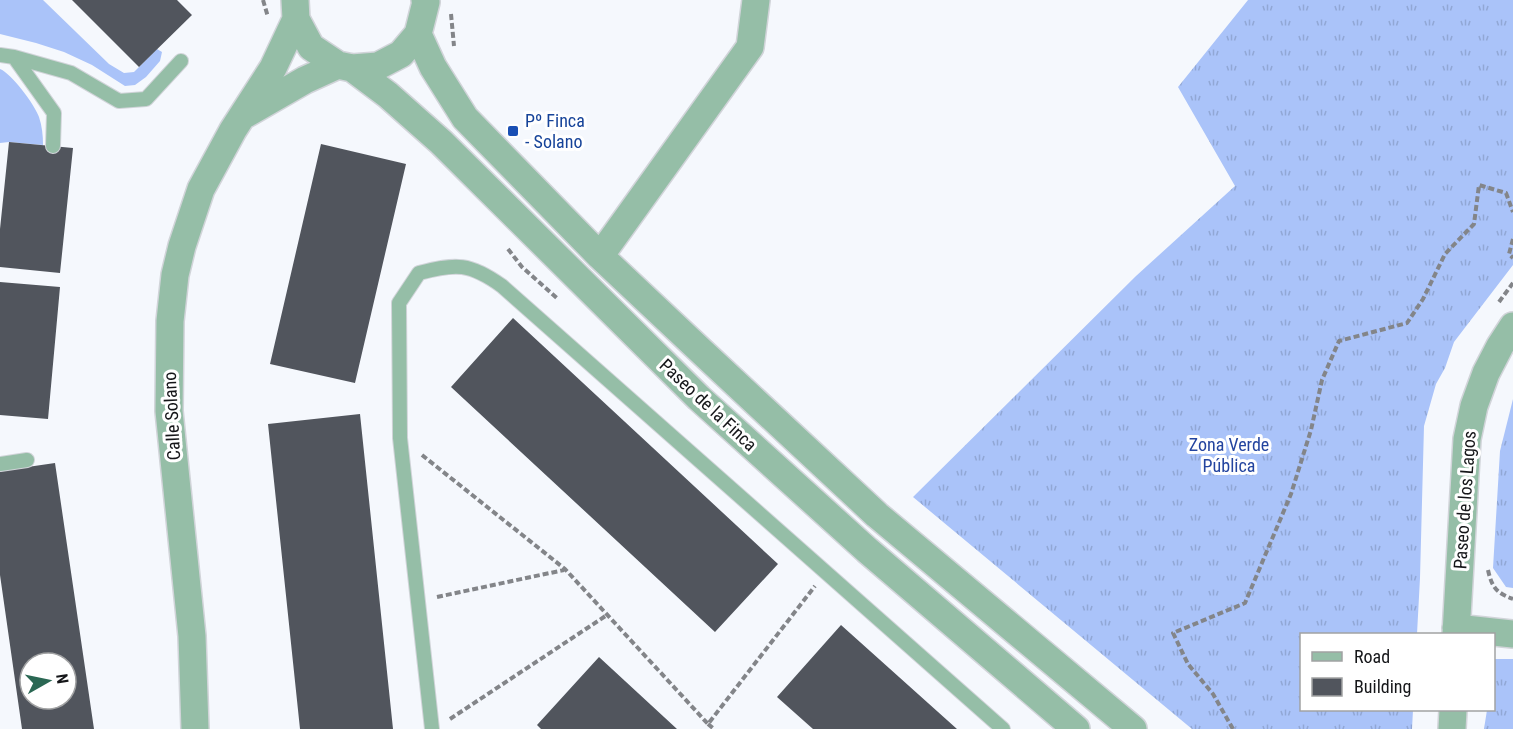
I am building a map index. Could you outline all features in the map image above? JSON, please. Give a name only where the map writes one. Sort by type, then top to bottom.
[{"type":"street","points":[[418,34],[425,0]]},
{"type":"street","points":[[600,256],[750,47],[756,0]]},
{"type":"street","name":"Calle Solano","points":[[195,729],[192,636],[169,411],[170,321],[175,275],[201,189],[233,130],[273,68],[294,6]]},
{"type":"street","name":"Paseo de la Finca","points":[[294,6],[311,47],[345,66],[388,95],[441,141],[708,406],[867,550],[1076,729]]},
{"type":"street","name":"Calle Solano","points":[[242,117],[304,80],[345,66],[378,66],[401,54],[418,34]]},
{"type":"street","name":"Paseo de la Finca","points":[[418,34],[433,67],[465,118],[600,256],[877,515],[1133,729]]},
{"type":"street","name":"Paseo de los Lagos","points":[[1457,624],[1467,439],[1474,406],[1486,373],[1513,326]]},
{"type":"street","points":[[1457,624],[1513,618]]},
{"type":"street","points":[[1457,624],[1513,634]]},
{"type":"street","points":[[1452,729],[1453,711]]},
{"type":"lane","points":[[0,55],[71,73],[119,101],[146,99],[181,61]]},
{"type":"lane","points":[[14,57],[54,113],[53,146]]},
{"type":"lane","points":[[438,726],[418,601],[400,438],[399,303],[419,273],[443,267],[463,266],[484,273],[502,286],[1003,729]]},
{"type":"lane","points":[[0,464],[27,460]]},
{"type":"path","points":[[1233,729],[1213,694],[1188,664],[1173,633],[1245,603],[1291,494],[1311,430],[1322,380],[1340,341],[1407,323],[1423,299],[1445,254],[1474,224],[1479,185],[1506,193],[1513,212]]},
{"type":"path","points":[[1513,239],[1509,254],[1513,258]]},
{"type":"path","points":[[400,438],[565,569],[714,729]]},
{"type":"path","points":[[1488,562],[1488,572],[1493,587],[1502,595],[1513,600]]},
{"type":"path","points":[[418,601],[565,569]]},
{"type":"path","points":[[708,724],[825,572]]},
{"type":"path","points":[[438,726],[607,615]]},
{"type":"green space","points":[[0,0],[43,0],[109,64],[124,73],[134,72],[157,49],[162,52],[160,61],[146,77],[135,85],[125,86],[92,65],[64,52],[0,34]]},
{"type":"green space","name":"Zona Verde Pública","points":[[1248,0],[1513,0],[1513,265],[1454,342],[1445,368],[1436,384],[1424,426],[1417,633],[1300,633],[1300,711],[1413,711],[1412,729],[1192,729],[913,497],[1136,276],[1235,186],[1178,87]]},
{"type":"green space","points":[[0,69],[16,83],[37,112],[42,127],[43,145],[0,143]]},
{"type":"green space","points":[[1513,399],[1513,588],[1506,587],[1493,568],[1500,451]]},
{"type":"green space","points":[[1495,659],[1513,659],[1513,729],[1484,729],[1487,711],[1495,711]]},
{"type":"building","points":[[72,0],[177,0],[192,15],[139,67]]},
{"type":"building","points":[[9,142],[73,148],[60,273],[0,267],[0,229]]},
{"type":"building","points":[[321,144],[406,164],[355,383],[270,364]]},
{"type":"building","points":[[0,282],[60,287],[48,419],[0,415]]},
{"type":"building","points":[[513,318],[778,564],[715,632],[451,387]]},
{"type":"building","points":[[360,414],[393,729],[300,729],[268,424]]},
{"type":"building","points":[[55,463],[94,729],[22,729],[19,711],[78,711],[78,651],[18,651],[18,701],[0,575],[0,471]]},
{"type":"building","points":[[841,625],[957,729],[813,729],[777,697]]},
{"type":"building","points":[[599,657],[677,729],[541,729],[537,725]]},
{"type":"place","name":"Pº Finca - Solano","points":[[513,131]]}]
